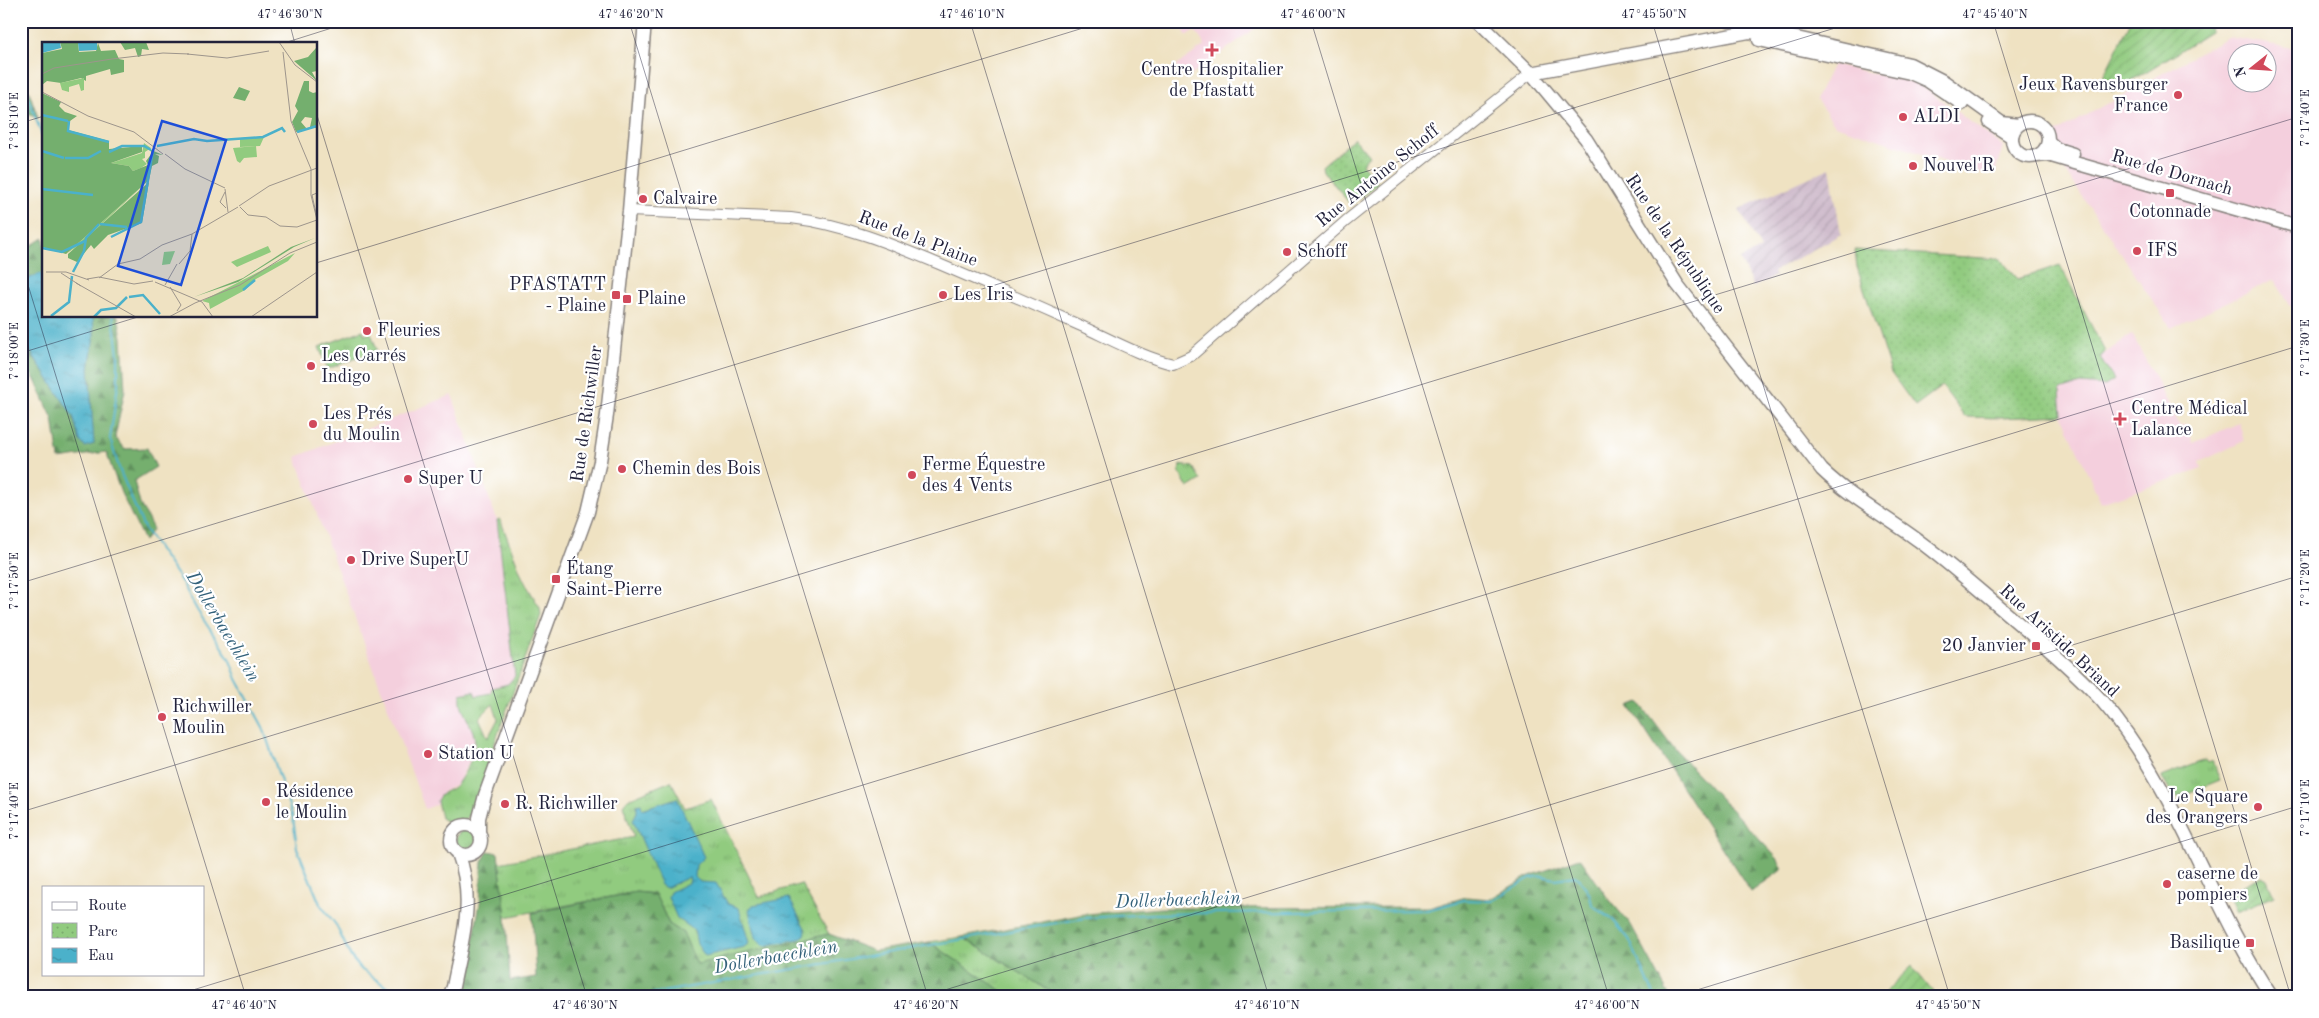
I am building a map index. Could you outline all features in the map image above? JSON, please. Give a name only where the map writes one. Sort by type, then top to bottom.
[{"type":"main road","name":"Rue de Richwiller","points":[[479,832],[479,818],[485,795],[588,512],[598,475],[606,422],[629,211],[645,21]]},
{"type":"main road","name":"Rue de la République","points":[[1478,21],[1530,73],[1586,139],[1656,253],[1690,302],[1804,448],[1842,488]]},
{"type":"main road","points":[[1530,73],[1626,54],[1737,36],[1749,32],[1781,34],[1910,64],[1945,82],[2002,123],[2018,125],[2025,122],[2037,123],[2043,128],[2048,141],[2042,152],[2037,156],[2021,155],[2012,145],[2012,137],[2018,125]]},
{"type":"main road","points":[[1737,36],[1910,73],[1928,81],[2012,137]]},
{"type":"main road","name":"Rue de Dornach","points":[[2048,141],[2057,149],[2070,154],[2244,208],[2298,227]]},
{"type":"main road","name":"Rue de Dornach","points":[[2037,156],[2048,156],[2123,178],[2298,221]]},
{"type":"main road","name":"Rue Aristide Briand","points":[[1842,488],[1920,541],[2040,642],[2100,700],[2124,730],[2152,773],[2190,840],[2221,911],[2272,997]]},
{"type":"main road","name":"Rue de Richwiller","points":[[467,825],[485,795]]},
{"type":"main road","points":[[452,993],[467,915],[468,884],[475,853],[482,843],[479,832],[467,825],[457,828],[452,835],[452,847],[458,854],[468,884]]},
{"type":"main road","points":[[458,854],[467,856],[475,853]]},
{"type":"street","name":"Rue Antoine Schoff","points":[[1179,363],[1198,351],[1346,221],[1530,73]]},
{"type":"street","name":"Rue de la Plaine","points":[[629,211],[791,218],[832,225],[867,236],[990,284],[1167,363],[1179,363]]},
{"type":"shaded area","name":"Centre Hospitalier de Pfastatt","points":[[1178,21],[1265,21],[1186,79],[1176,66],[1205,45],[1195,31],[1187,36]]},
{"type":"shaded area","points":[[2228,37],[2257,42],[2226,42],[2226,92],[2276,92],[2276,45],[2298,49],[2298,316],[2274,280],[2171,328],[2044,139]]},
{"type":"shaded area","points":[[1833,64],[1919,84],[2003,146],[1996,170],[1985,175],[1835,125],[1816,99]]},
{"type":"shaded area","points":[[1830,168],[1841,234],[1773,272],[1775,276],[1753,287],[1740,259],[1761,249],[1739,209]]},
{"type":"shaded area","name":"Centre Médical Lalance","points":[[2132,334],[2180,426],[2186,424],[2193,443],[2239,423],[2244,441],[2200,462],[2202,469],[2101,503],[2062,415],[2060,390],[2080,384],[2104,386],[2114,381],[2100,357]]},
{"type":"shaded area","points":[[452,395],[497,520],[515,676],[508,684],[492,688],[491,692],[476,696],[463,711],[474,733],[474,752],[457,784],[443,792],[436,805],[425,809],[296,457]]},
{"type":"green space","points":[[2131,21],[2212,21],[2210,32],[2113,92],[2100,83]]},
{"type":"green space","points":[[21,67],[38,118],[29,114],[21,89]]},
{"type":"green space","points":[[1354,138],[1369,156],[1362,164],[1378,183],[1351,205],[1323,171],[1322,166]]},
{"type":"green space","points":[[42,239],[42,273],[28,279],[21,285],[21,251]]},
{"type":"green space","points":[[1855,250],[2000,259],[2018,279],[2060,265],[2105,352],[2100,358],[2114,380],[2105,386],[2080,384],[2060,390],[2062,415],[2002,418],[1965,417],[1942,386],[1915,406],[1891,373],[1857,267]]},
{"type":"green space","points":[[93,318],[118,318],[122,337],[125,390],[115,437],[124,449],[147,448],[156,467],[134,481],[140,504],[153,529],[144,541],[121,493],[106,452],[59,459],[53,419],[34,378],[21,360],[21,337],[73,416],[80,441],[91,406],[89,369],[94,336]]},
{"type":"green space","points":[[363,330],[365,335],[371,333],[377,350],[328,369],[319,347]]},
{"type":"green space","points":[[1180,465],[1193,467],[1201,480],[1188,488],[1179,472]]},
{"type":"green space","points":[[500,519],[523,579],[540,608],[541,615],[494,745],[479,799],[465,820],[450,824],[441,818],[437,801],[441,795],[455,787],[460,780],[471,760],[475,745],[473,731],[462,707],[461,694],[474,691],[476,696],[491,693],[492,688],[508,684],[515,676],[497,520]],"holes":[[[493,704],[498,719],[488,738],[479,718]]]},
{"type":"green space","points":[[1639,702],[1676,751],[1777,858],[1783,869],[1751,892],[1629,706]]},
{"type":"green space","points":[[2205,760],[2207,763],[2212,761],[2220,780],[2175,798],[2161,777]]},
{"type":"green space","points":[[671,781],[685,808],[711,799],[759,897],[801,884],[829,934],[697,965],[683,933],[669,924],[655,894],[636,892],[506,917],[499,863],[634,837],[623,805],[628,799]]},
{"type":"green space","points":[[466,830],[473,833],[476,840],[473,847],[466,850],[459,847],[456,840],[459,833]]},
{"type":"green space","points":[[488,851],[498,853],[506,917],[510,981],[536,977],[532,913],[636,892],[655,894],[669,924],[683,933],[697,964],[829,934],[874,951],[929,942],[1011,997],[463,997],[480,903],[482,862]]},
{"type":"green space","points":[[1580,858],[1607,897],[1631,925],[1670,997],[1059,997],[962,937],[1085,914],[1161,908],[1432,907],[1466,897],[1490,899],[1527,877]]},
{"type":"green space","points":[[2262,876],[2267,879],[2274,896],[2236,912],[2227,893]]},
{"type":"green space","points":[[962,937],[1059,997],[1011,997],[929,942]]},
{"type":"green space","points":[[1912,966],[1937,997],[1880,997]]},
{"type":"water","points":[[42,273],[42,318],[93,318],[94,336],[89,369],[94,444],[85,447],[80,441],[73,416],[21,337],[21,285],[28,279]]},
{"type":"water","points":[[677,798],[704,857],[696,865],[695,877],[700,882],[716,883],[728,904],[739,908],[749,943],[744,947],[705,956],[697,944],[694,930],[677,918],[668,897],[670,892],[690,882],[689,877],[666,888],[661,885],[633,820],[637,812],[637,805],[641,804],[642,809]]},
{"type":"water","points":[[789,898],[806,930],[805,935],[799,939],[764,946],[755,935],[749,910],[753,905]]},
{"type":"waterway","name":"Dollerbaechlein","points":[[21,78],[42,136]]},
{"type":"waterway","name":"Dollerbaechlein","points":[[113,318],[118,355],[118,384],[110,439],[120,471],[144,528],[183,584],[197,610],[229,658],[237,679],[263,727],[293,818],[297,848],[320,904],[336,925],[351,957],[362,970],[387,987],[408,989],[414,997]]},
{"type":"waterway","name":"Dollerbaechlein","points":[[633,997],[1085,918],[1151,914],[1427,910],[1464,900],[1492,901],[1530,878],[1542,876],[1555,879],[1575,876],[1580,879],[1590,895],[1592,905],[1613,920],[1629,939],[1655,997]]},
{"type":"place","name":"Centre Hospitalier de Pfastatt","points":[[1212,50]]},
{"type":"place","name":"Jeux Ravensburger France","points":[[2178,95]]},
{"type":"place","name":"ALDI","points":[[1903,117]]},
{"type":"place","name":"Nouvel'R","points":[[1913,166]]},
{"type":"place","name":"Cotonnade","points":[[2170,193]]},
{"type":"place","name":"Calvaire","points":[[643,199]]},
{"type":"place","name":"IFS","points":[[2137,251]]},
{"type":"place","name":"Schoff","points":[[1287,252]]},
{"type":"place","name":"PFASTATT - Plaine","points":[[616,295]]},
{"type":"place","name":"Les Iris","points":[[943,295]]},
{"type":"place","name":"Plaine","points":[[627,299]]},
{"type":"place","name":"Fleuries","points":[[367,331]]},
{"type":"place","name":"Les Carrés Indigo","points":[[311,366]]},
{"type":"place","name":"Centre Médical Lalance","points":[[2120,419]]},
{"type":"place","name":"Les Prés du Moulin","points":[[313,424]]},
{"type":"place","name":"Chemin des Bois","points":[[622,469]]},
{"type":"place","name":"Ferme Équestre des 4 Vents","points":[[912,475]]},
{"type":"place","name":"Super U","points":[[408,479]]},
{"type":"place","name":"Drive SuperU","points":[[351,560]]},
{"type":"place","name":"Étang Saint-Pierre","points":[[556,579]]},
{"type":"place","name":"20 Janvier","points":[[2036,646]]},
{"type":"place","name":"Richwiller Moulin","points":[[162,717]]},
{"type":"place","name":"Station U","points":[[428,754]]},
{"type":"place","name":"Résidence le Moulin","points":[[266,802]]},
{"type":"place","name":"R. Richwiller","points":[[505,804]]},
{"type":"place","name":"Le Square des Orangers","points":[[2258,807]]},
{"type":"place","name":"caserne de pompiers","points":[[2167,884]]},
{"type":"place","name":"Basilique","points":[[2250,943]]}]
